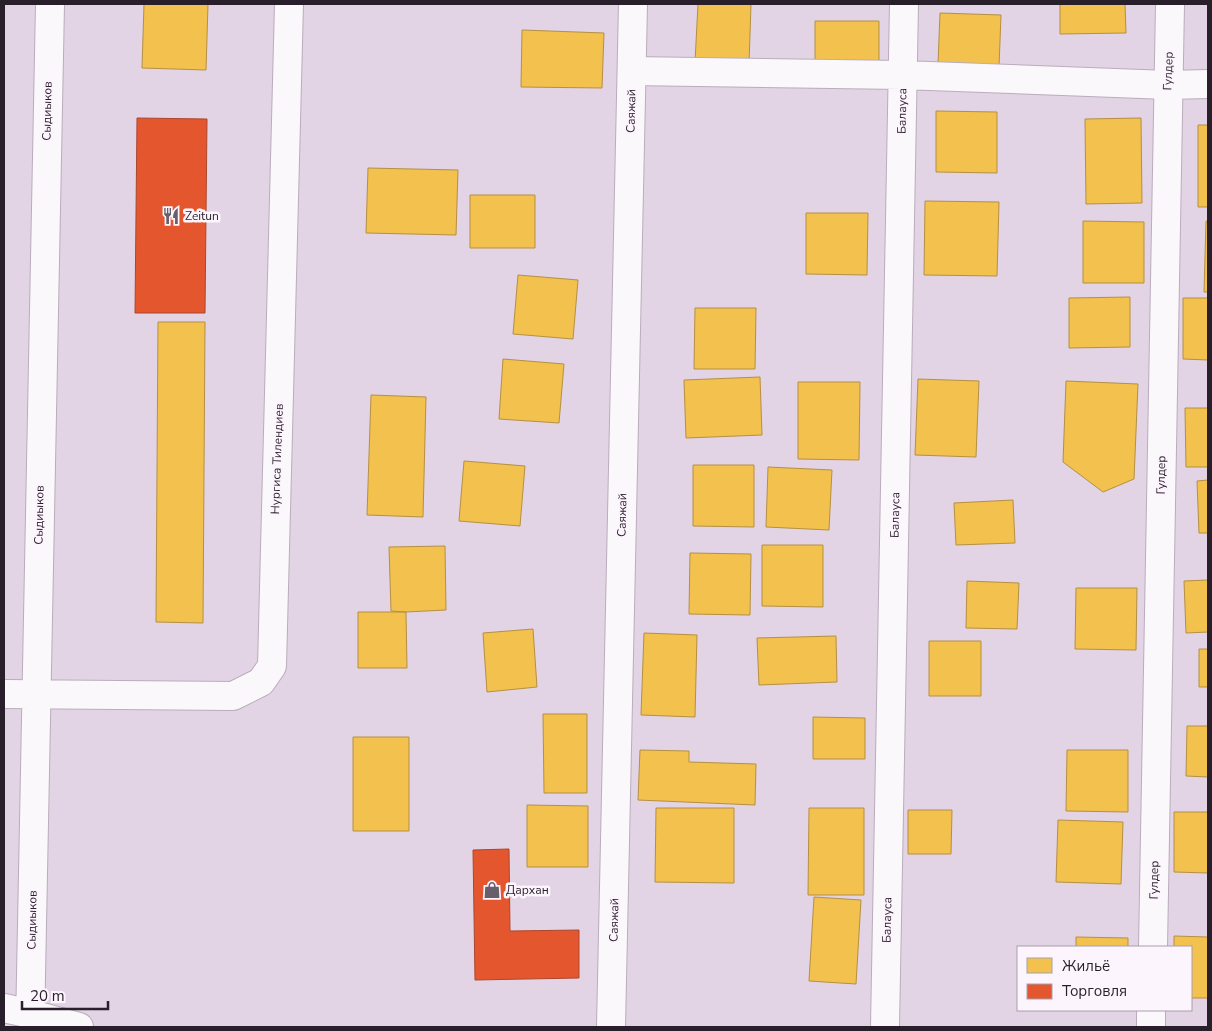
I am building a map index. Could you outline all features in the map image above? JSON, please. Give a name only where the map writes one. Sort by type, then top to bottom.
[{"type":"street","name":"Сыдиыков","points":[[31,1020],[50,4]]},
{"type":"street","name":"Нургиса Тилендиев","points":[[4,694],[233,696],[261,682],[272,666],[289,4]]},
{"type":"street","name":"Саяжай","points":[[611,1027],[633,4]]},
{"type":"street","name":"Балауса","points":[[885,1027],[904,4]]},
{"type":"street","name":"Гулдер","points":[[1152,946],[1170,4]]},
{"type":"street","points":[[632,71],[902,75],[1168,85],[1208,84]]},
{"type":"street","points":[[4,1008],[31,1020],[79,1027]]},
{"type":"street","points":[[1151,1011],[1151,1027]]},
{"type":"building: Жильё","points":[[144,4],[208,4],[206,70],[142,68]]},
{"type":"building: Жильё","points":[[698,4],[751,4],[749,64],[695,62]]},
{"type":"building: Жильё","points":[[1060,4],[1125,4],[1126,33],[1060,34]]},
{"type":"building: Жильё","points":[[940,13],[1001,15],[999,67],[938,64]]},
{"type":"building: Жильё","points":[[815,21],[879,21],[879,63],[815,63]]},
{"type":"building: Жильё","points":[[522,30],[604,33],[602,88],[521,87]]},
{"type":"building: Жильё","points":[[936,111],[997,112],[997,173],[936,172]]},
{"type":"building: Жильё","points":[[1141,118],[1142,203],[1086,204],[1085,119]]},
{"type":"building: Жильё","points":[[1198,125],[1208,125],[1208,207],[1198,207]]},
{"type":"building: Жильё","points":[[368,168],[458,170],[456,235],[366,233]]},
{"type":"building: Жильё","points":[[470,195],[535,195],[535,248],[470,248]]},
{"type":"building: Жильё","points":[[925,201],[999,202],[997,276],[924,275]]},
{"type":"building: Жильё","points":[[806,213],[868,213],[867,275],[806,274]]},
{"type":"building: Жильё","points":[[1083,221],[1144,222],[1144,283],[1083,283]]},
{"type":"building: Жильё","points":[[1206,221],[1208,221],[1208,292],[1204,292]]},
{"type":"building: Жильё","points":[[518,275],[578,280],[573,339],[513,334]]},
{"type":"building: Жильё","points":[[1130,297],[1130,347],[1069,348],[1069,298]]},
{"type":"building: Жильё","points":[[1183,298],[1208,298],[1208,360],[1183,359]]},
{"type":"building: Жильё","points":[[695,308],[756,308],[755,369],[694,369]]},
{"type":"building: Жильё","points":[[158,322],[205,322],[203,623],[156,622]]},
{"type":"building: Жильё","points":[[503,359],[564,364],[559,423],[499,419]]},
{"type":"building: Жильё","points":[[760,377],[762,435],[686,438],[684,380]]},
{"type":"building: Жильё","points":[[918,379],[979,381],[976,457],[915,455]]},
{"type":"building: Жильё","points":[[1066,381],[1138,384],[1134,479],[1103,492],[1063,462]]},
{"type":"building: Жильё","points":[[798,382],[860,382],[859,460],[798,459]]},
{"type":"building: Жильё","points":[[371,395],[426,397],[423,517],[367,515]]},
{"type":"building: Жильё","points":[[1185,408],[1208,408],[1208,467],[1186,467]]},
{"type":"building: Жильё","points":[[464,461],[525,466],[520,526],[459,521]]},
{"type":"building: Жильё","points":[[693,465],[754,465],[754,527],[693,526]]},
{"type":"building: Жильё","points":[[768,467],[832,470],[829,530],[766,527]]},
{"type":"building: Жильё","points":[[1208,480],[1208,533],[1199,533],[1197,481]]},
{"type":"building: Жильё","points":[[1013,500],[1015,543],[956,545],[954,503]]},
{"type":"building: Жильё","points":[[762,545],[823,545],[823,607],[762,606]]},
{"type":"building: Жильё","points":[[445,546],[446,610],[391,611],[389,547]]},
{"type":"building: Жильё","points":[[690,553],[751,554],[750,615],[689,614]]},
{"type":"building: Жильё","points":[[1208,580],[1208,632],[1186,633],[1184,581]]},
{"type":"building: Жильё","points":[[967,581],[1019,583],[1017,629],[966,628]]},
{"type":"building: Жильё","points":[[1076,588],[1137,588],[1136,650],[1075,649]]},
{"type":"building: Жильё","points":[[358,612],[406,612],[407,668],[358,668]]},
{"type":"building: Жильё","points":[[533,629],[537,687],[487,692],[483,633]]},
{"type":"building: Жильё","points":[[644,633],[697,635],[695,717],[641,715]]},
{"type":"building: Жильё","points":[[836,636],[837,682],[759,685],[757,638]]},
{"type":"building: Жильё","points":[[929,641],[981,641],[981,696],[929,696]]},
{"type":"building: Жильё","points":[[1199,649],[1208,649],[1208,687],[1199,687]]},
{"type":"building: Жильё","points":[[543,714],[587,714],[587,793],[544,793]]},
{"type":"building: Жильё","points":[[813,717],[865,718],[865,759],[813,759]]},
{"type":"building: Жильё","points":[[1187,726],[1208,726],[1208,777],[1186,776]]},
{"type":"building: Жильё","points":[[353,737],[409,737],[409,831],[353,831]]},
{"type":"building: Жильё","points":[[640,750],[689,751],[689,762],[756,764],[755,805],[638,800]]},
{"type":"building: Жильё","points":[[1067,750],[1128,750],[1128,812],[1066,811]]},
{"type":"building: Жильё","points":[[527,805],[588,806],[588,867],[527,867]]},
{"type":"building: Жильё","points":[[656,808],[734,808],[734,883],[655,882]]},
{"type":"building: Жильё","points":[[809,808],[864,808],[864,895],[808,895]]},
{"type":"building: Жильё","points":[[908,810],[952,810],[951,854],[908,854]]},
{"type":"building: Жильё","points":[[1174,812],[1208,812],[1208,873],[1174,872]]},
{"type":"building: Жильё","points":[[1058,820],[1123,822],[1121,884],[1056,882]]},
{"type":"building: Жильё","points":[[814,897],[861,900],[856,984],[809,981]]},
{"type":"building: Жильё","points":[[1174,936],[1208,937],[1208,998],[1192,998],[1192,946],[1174,946]]},
{"type":"building: Жильё","points":[[1076,937],[1128,938],[1128,946],[1076,946]]},
{"type":"building: Торговля","name":"Zeitun","points":[[137,118],[207,119],[205,313],[135,313]]},
{"type":"building: Торговля","name":"Дархан","points":[[509,849],[510,931],[579,930],[579,978],[475,980],[473,850]]},
{"type":"place","name":"Zeitun","points":[[171,216]]},
{"type":"place","name":"Дархан","points":[[492,890]]}]
